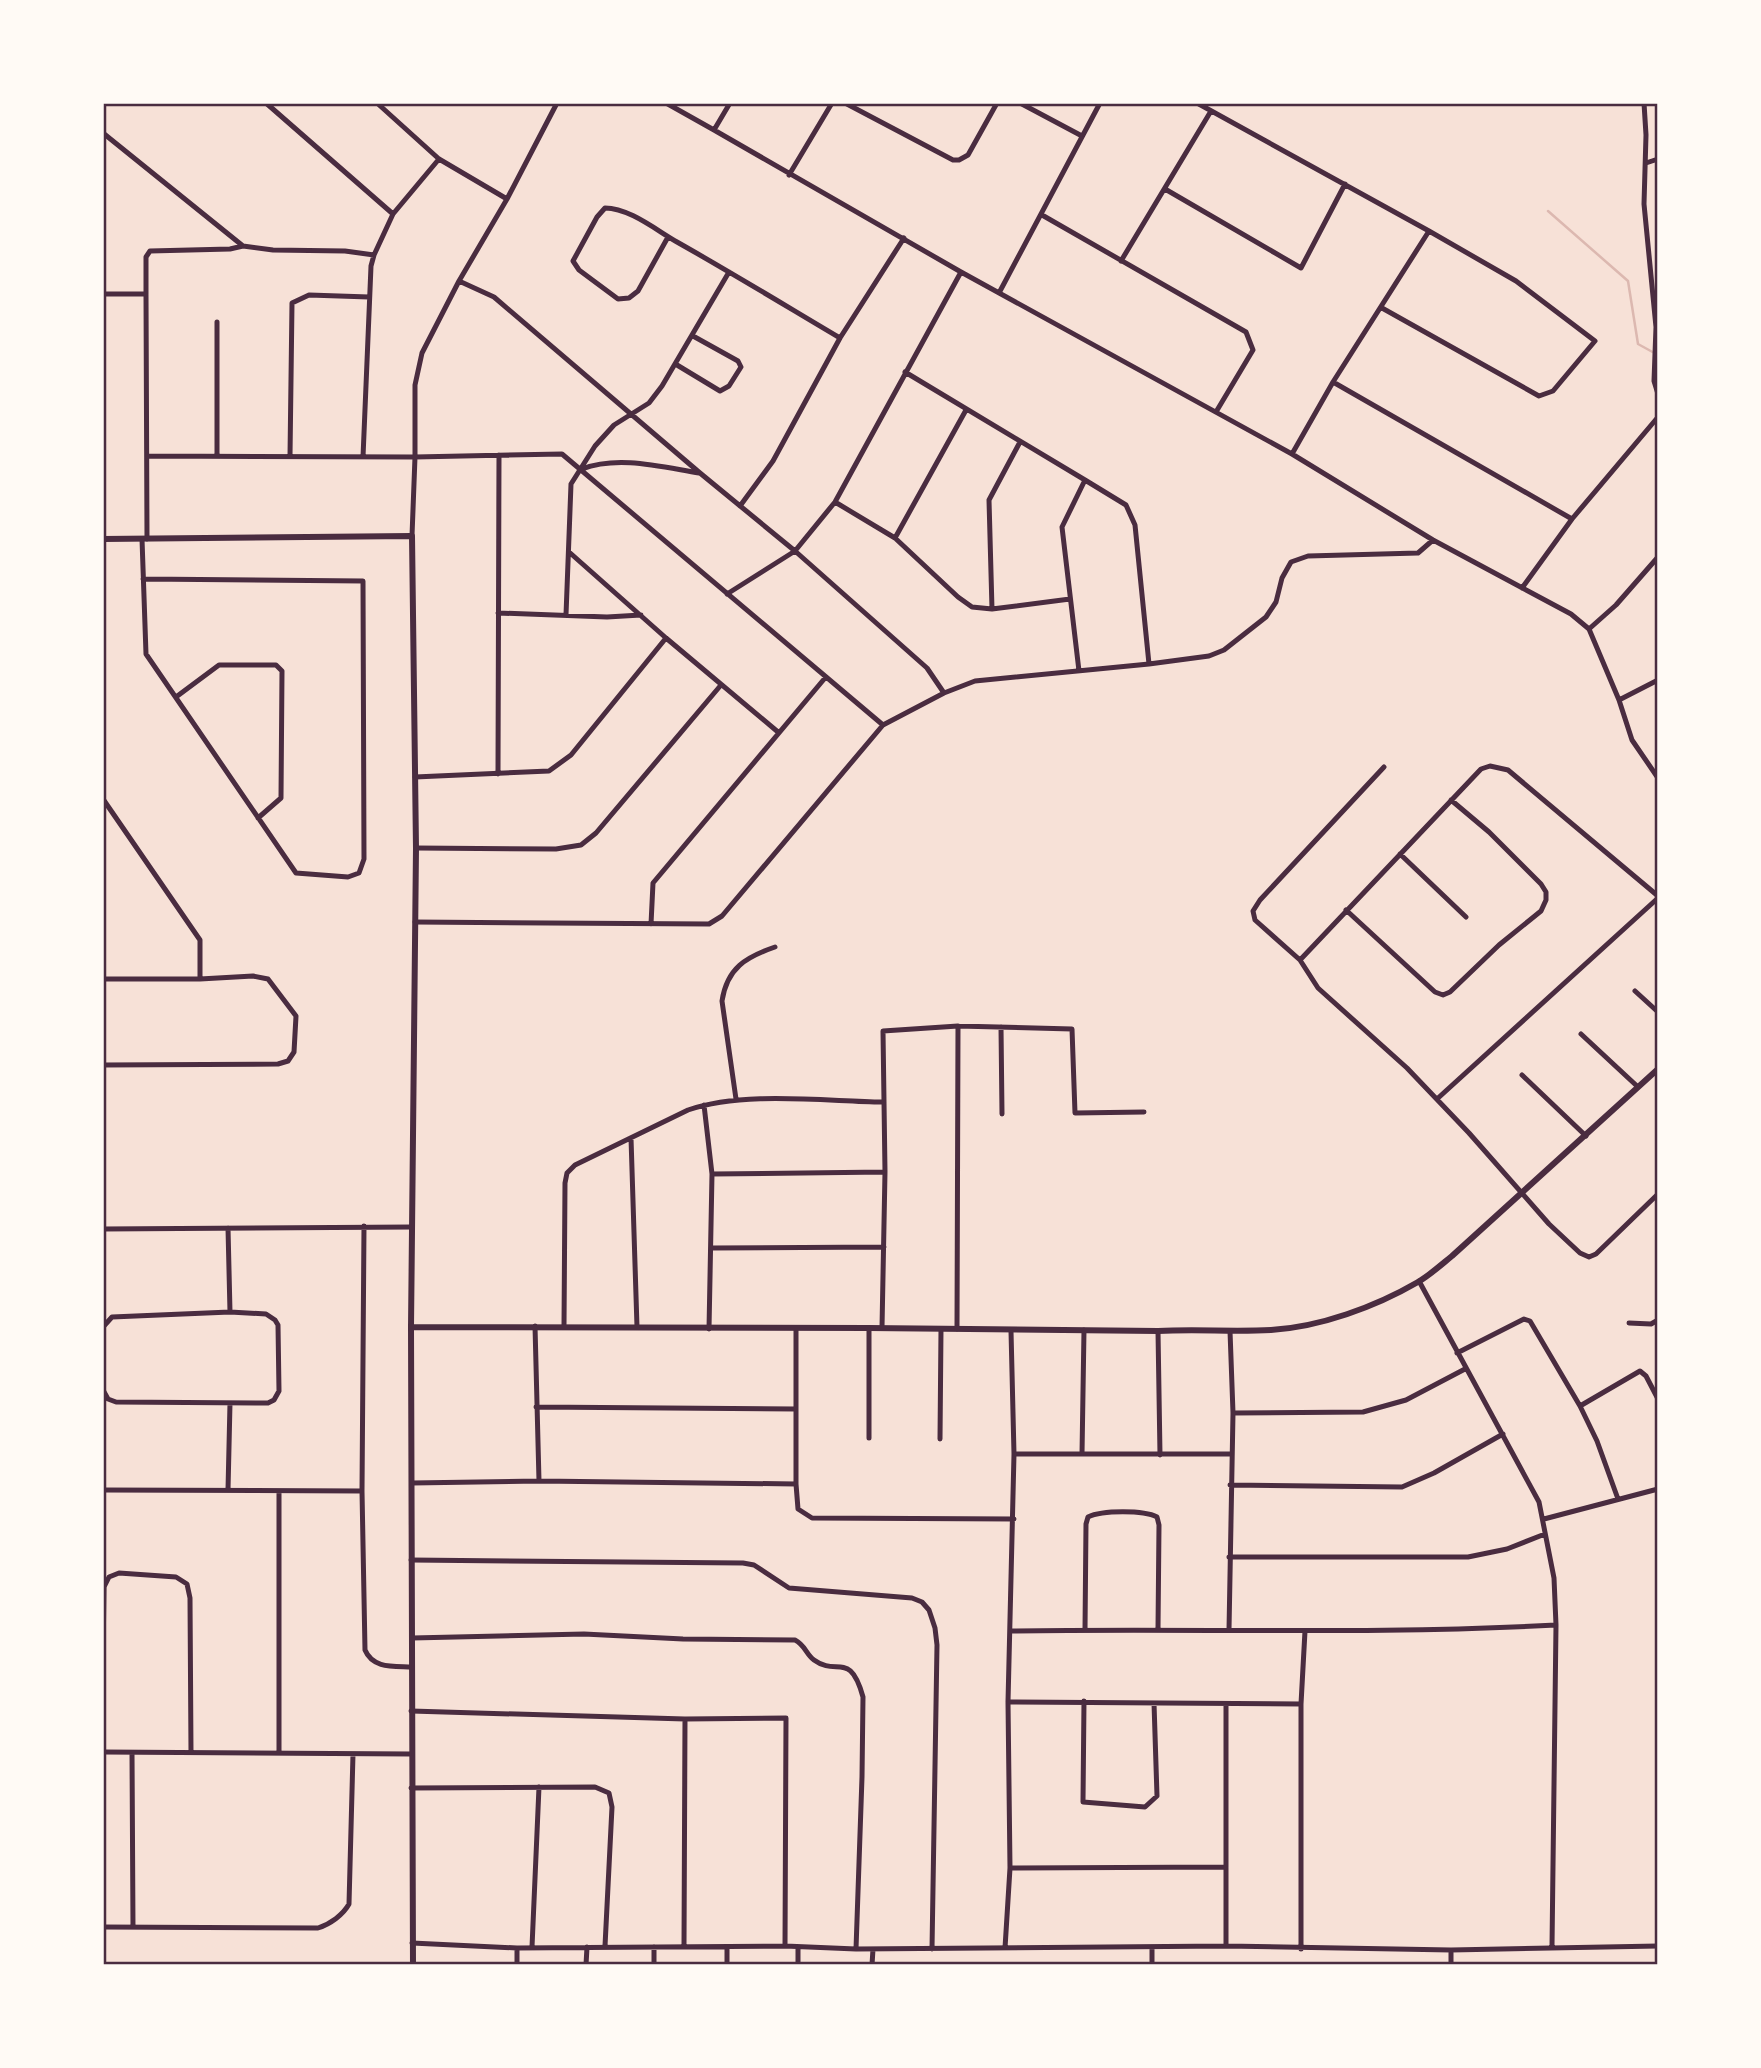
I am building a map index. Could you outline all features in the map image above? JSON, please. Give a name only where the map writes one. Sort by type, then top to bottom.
[{"type":"street","points":[[266,103],[393,214]]},
{"type":"street","points":[[377,103],[439,159],[507,199]]},
{"type":"street","points":[[412,1965],[411,1327],[416,848],[412,536],[415,386],[422,353],[557,103]]},
{"type":"street","points":[[666,103],[961,272],[1292,454],[1433,540],[1571,614],[1589,629],[1619,700],[1632,740],[1658,778]]},
{"type":"street","points":[[714,130],[730,103]]},
{"type":"street","points":[[789,175],[832,103]]},
{"type":"street","points":[[845,103],[953,160],[959,160],[968,155],[998,103]]},
{"type":"street","points":[[1020,103],[1082,136]]},
{"type":"street","points":[[999,293],[1100,103]]},
{"type":"street","points":[[1198,103],[1516,281],[1595,341],[1553,391],[1539,396],[1382,308]]},
{"type":"street","points":[[1644,103],[1644,204],[1652,273],[1656,347],[1654,380],[1658,394]]},
{"type":"street","points":[[1121,261],[1212,111]]},
{"type":"street","points":[[103,133],[243,246]]},
{"type":"street","points":[[363,457],[369,297],[374,255],[393,214],[439,159]]},
{"type":"street","points":[[1646,163],[1658,159]]},
{"type":"street","points":[[1165,188],[1301,268],[1345,184]]},
{"type":"street","points":[[668,237],[638,291],[629,298],[618,299],[579,270],[573,261],[597,217],[605,208],[616,208],[668,237],[729,272],[840,338]]},
{"type":"street","points":[[1042,215],[1246,331],[1253,350],[1216,412]]},
{"type":"street","points":[[1292,454],[1333,382],[1429,231]]},
{"type":"street","points":[[740,506],[773,461],[840,338],[904,238]]},
{"type":"street","points":[[143,579],[363,581],[364,859],[359,873],[348,877],[296,873],[146,654],[143,579],[147,456],[146,257],[150,251],[230,249],[243,246],[374,255]]},
{"type":"street","points":[[566,615],[571,484],[595,446],[614,425],[649,403],[677,365],[729,272]]},
{"type":"street","points":[[727,594],[795,551],[835,502],[961,272]]},
{"type":"street","points":[[459,281],[494,298],[795,551],[927,668],[944,693]]},
{"type":"street","points":[[103,294],[146,294]]},
{"type":"street","points":[[290,456],[292,303],[309,295],[369,297]]},
{"type":"street","points":[[217,322],[217,455]]},
{"type":"street","points":[[677,365],[720,391],[729,386],[741,367],[738,361],[693,336]]},
{"type":"street","points":[[905,372],[1126,505],[1135,525],[1149,664]]},
{"type":"street","points":[[1333,382],[1572,519]]},
{"type":"street","points":[[895,538],[966,410]]},
{"type":"street","points":[[1522,588],[1572,519],[1658,417]]},
{"type":"street","points":[[992,610],[989,500],[1020,442]]},
{"type":"street","points":[[147,456],[415,457],[562,454],[883,726]]},
{"type":"street","points":[[498,774],[499,455]]},
{"type":"street","points":[[582,469],[599,463],[651,465],[700,473]]},
{"type":"street","points":[[1079,671],[1062,527],[1085,480]]},
{"type":"street","points":[[835,502],[895,538],[972,607],[992,610],[1070,599]]},
{"type":"street","points":[[103,539],[412,536]]},
{"type":"street","points":[[415,922],[709,923],[722,916],[883,726],[944,693],[975,681],[1209,656],[1224,650],[1266,617],[1276,602],[1282,578],[1291,562],[1308,556],[1418,553],[1433,540]]},
{"type":"street","points":[[569,552],[778,732]]},
{"type":"street","points":[[1589,629],[1616,604],[1658,557]]},
{"type":"street","points":[[498,614],[607,617],[641,615]]},
{"type":"street","points":[[415,777],[549,771],[571,755],[666,638]]},
{"type":"street","points":[[176,697],[219,665],[276,665],[282,671],[281,798],[258,818]]},
{"type":"street","points":[[652,924],[653,883],[825,678]]},
{"type":"street","points":[[1619,700],[1658,680]]},
{"type":"street","points":[[416,848],[556,849],[581,845],[596,833],[721,685]]},
{"type":"street","points":[[1300,960],[1480,769],[1490,766],[1508,769],[1658,897],[1437,1099]]},
{"type":"street","points":[[1384,767],[1260,900],[1253,911],[1255,919],[1300,960],[1318,988],[1407,1068],[1580,1253],[1589,1257],[1596,1254],[1658,1194]]},
{"type":"street","points":[[103,799],[200,940],[200,979]]},
{"type":"street","points":[[1346,910],[1440,995],[1450,992],[1499,945],[1541,911],[1546,900],[1546,892],[1541,884],[1489,832],[1451,800]]},
{"type":"street","points":[[1401,854],[1466,917]]},
{"type":"street","points":[[736,1099],[722,1001],[724,986],[740,964],[749,957],[775,947]]},
{"type":"street","points":[[103,979],[253,976],[268,979],[296,1016],[293,1052],[288,1061],[278,1064],[103,1065]]},
{"type":"street","points":[[1635,992],[1658,1012]]},
{"type":"street","points":[[957,1329],[958,1026]]},
{"type":"street","points":[[883,1328],[883,1031],[958,1026],[1072,1029],[1075,1113],[1144,1112]]},
{"type":"street","points":[[1000,1027],[1002,1114]]},
{"type":"street","points":[[1581,1034],[1638,1087]]},
{"type":"street","points":[[411,1327],[1230,1331],[1308,1324],[1366,1306],[1419,1281],[1452,1256],[1522,1194],[1658,1069]]},
{"type":"street","points":[[1522,1074],[1586,1136]]},
{"type":"street","points":[[564,1327],[567,1173],[575,1165],[704,1105],[736,1099],[882,1102]]},
{"type":"street","points":[[704,1105],[712,1174],[709,1329]]},
{"type":"street","points":[[631,1138],[637,1327]]},
{"type":"street","points":[[712,1174],[885,1172]]},
{"type":"street","points":[[364,1226],[362,1491],[365,1650],[377,1664],[412,1667]]},
{"type":"street","points":[[103,1228],[412,1227]]},
{"type":"street","points":[[228,1228],[230,1312]]},
{"type":"street","points":[[712,1248],[884,1247]]},
{"type":"street","points":[[1419,1281],[1539,1502],[1544,1520],[1554,1578],[1556,1625],[1552,1947]]},
{"type":"street","points":[[103,1327],[112,1317],[230,1312],[266,1314],[278,1325],[279,1391],[274,1400],[268,1402],[230,1403],[116,1402],[108,1399],[103,1390]]},
{"type":"street","points":[[1457,1353],[1524,1319],[1527,1320],[1580,1406],[1597,1441],[1618,1499]]},
{"type":"street","points":[[1629,1324],[1651,1324],[1658,1320]]},
{"type":"street","points":[[535,1326],[539,1481]]},
{"type":"street","points":[[796,1328],[798,1509],[812,1518],[1014,1519]]},
{"type":"street","points":[[869,1328],[869,1438]]},
{"type":"street","points":[[940,1439],[941,1329]]},
{"type":"street","points":[[1082,1454],[1084,1330]]},
{"type":"street","points":[[1005,1948],[1010,1868],[1008,1702],[1014,1519],[1011,1331]]},
{"type":"street","points":[[1158,1331],[1160,1455]]},
{"type":"street","points":[[1229,1630],[1233,1413],[1230,1331]]},
{"type":"street","points":[[1233,1413],[1363,1412],[1406,1400],[1465,1369]]},
{"type":"street","points":[[1580,1406],[1640,1371],[1646,1376],[1658,1399]]},
{"type":"street","points":[[228,1490],[230,1403]]},
{"type":"street","points":[[536,1407],[796,1409]]},
{"type":"street","points":[[1230,1485],[1402,1487],[1434,1474],[1503,1434]]},
{"type":"street","points":[[1014,1454],[1232,1454]]},
{"type":"street","points":[[412,1483],[539,1481],[796,1484]]},
{"type":"street","points":[[1544,1520],[1658,1489]]},
{"type":"street","points":[[103,1490],[362,1491]]},
{"type":"street","points":[[279,1491],[279,1752]]},
{"type":"street","points":[[1085,1630],[1088,1517],[1094,1514],[1131,1512],[1151,1514],[1157,1517],[1159,1525],[1158,1629]]},
{"type":"street","points":[[1230,1557],[1468,1557],[1507,1549],[1545,1534]]},
{"type":"street","points":[[411,1560],[743,1563],[754,1565],[789,1588],[912,1598],[922,1602],[929,1610],[935,1628],[938,1676],[932,1949]]},
{"type":"street","points":[[103,1658],[104,1587],[109,1577],[119,1573],[176,1577],[187,1584],[190,1598],[191,1753]]},
{"type":"street","points":[[1011,1631],[1305,1631],[1556,1625]]},
{"type":"street","points":[[1301,1948],[1301,1704],[1305,1631]]},
{"type":"street","points":[[412,1638],[584,1634],[683,1639],[795,1640],[800,1642],[815,1661],[850,1671],[863,1697],[856,1949]]},
{"type":"street","points":[[1008,1702],[1083,1700],[1301,1704]]},
{"type":"street","points":[[1083,1700],[1083,1802],[1145,1807],[1157,1796],[1154,1703]]},
{"type":"street","points":[[1226,1704],[1226,1946]]},
{"type":"street","points":[[411,1711],[685,1719],[786,1718],[785,1947]]},
{"type":"street","points":[[684,1947],[685,1719]]},
{"type":"street","points":[[103,1752],[411,1754]]},
{"type":"street","points":[[132,1753],[133,1927]]},
{"type":"street","points":[[103,1927],[318,1928],[342,1913],[349,1904],[353,1754]]},
{"type":"street","points":[[532,1947],[539,1787]]},
{"type":"street","points":[[411,1788],[595,1787],[609,1793],[611,1799],[605,1946]]},
{"type":"street","points":[[1010,1868],[1226,1867]]},
{"type":"street","points":[[412,1943],[517,1948],[605,1946],[856,1949],[1226,1946],[1451,1950],[1658,1946]]},
{"type":"street","points":[[586,1965],[587,1947]]},
{"type":"street","points":[[654,1947],[654,1965]]},
{"type":"street","points":[[727,1947],[727,1965]]},
{"type":"street","points":[[798,1947],[798,1965]]},
{"type":"street","points":[[517,1948],[517,1965]]},
{"type":"street","points":[[1152,1948],[1152,1965]]},
{"type":"street","points":[[872,1965],[873,1949]]},
{"type":"street","points":[[1451,1950],[1451,1965]]},
{"type":"waterway","points":[[1548,211],[1628,281],[1638,344],[1658,355]]}]
